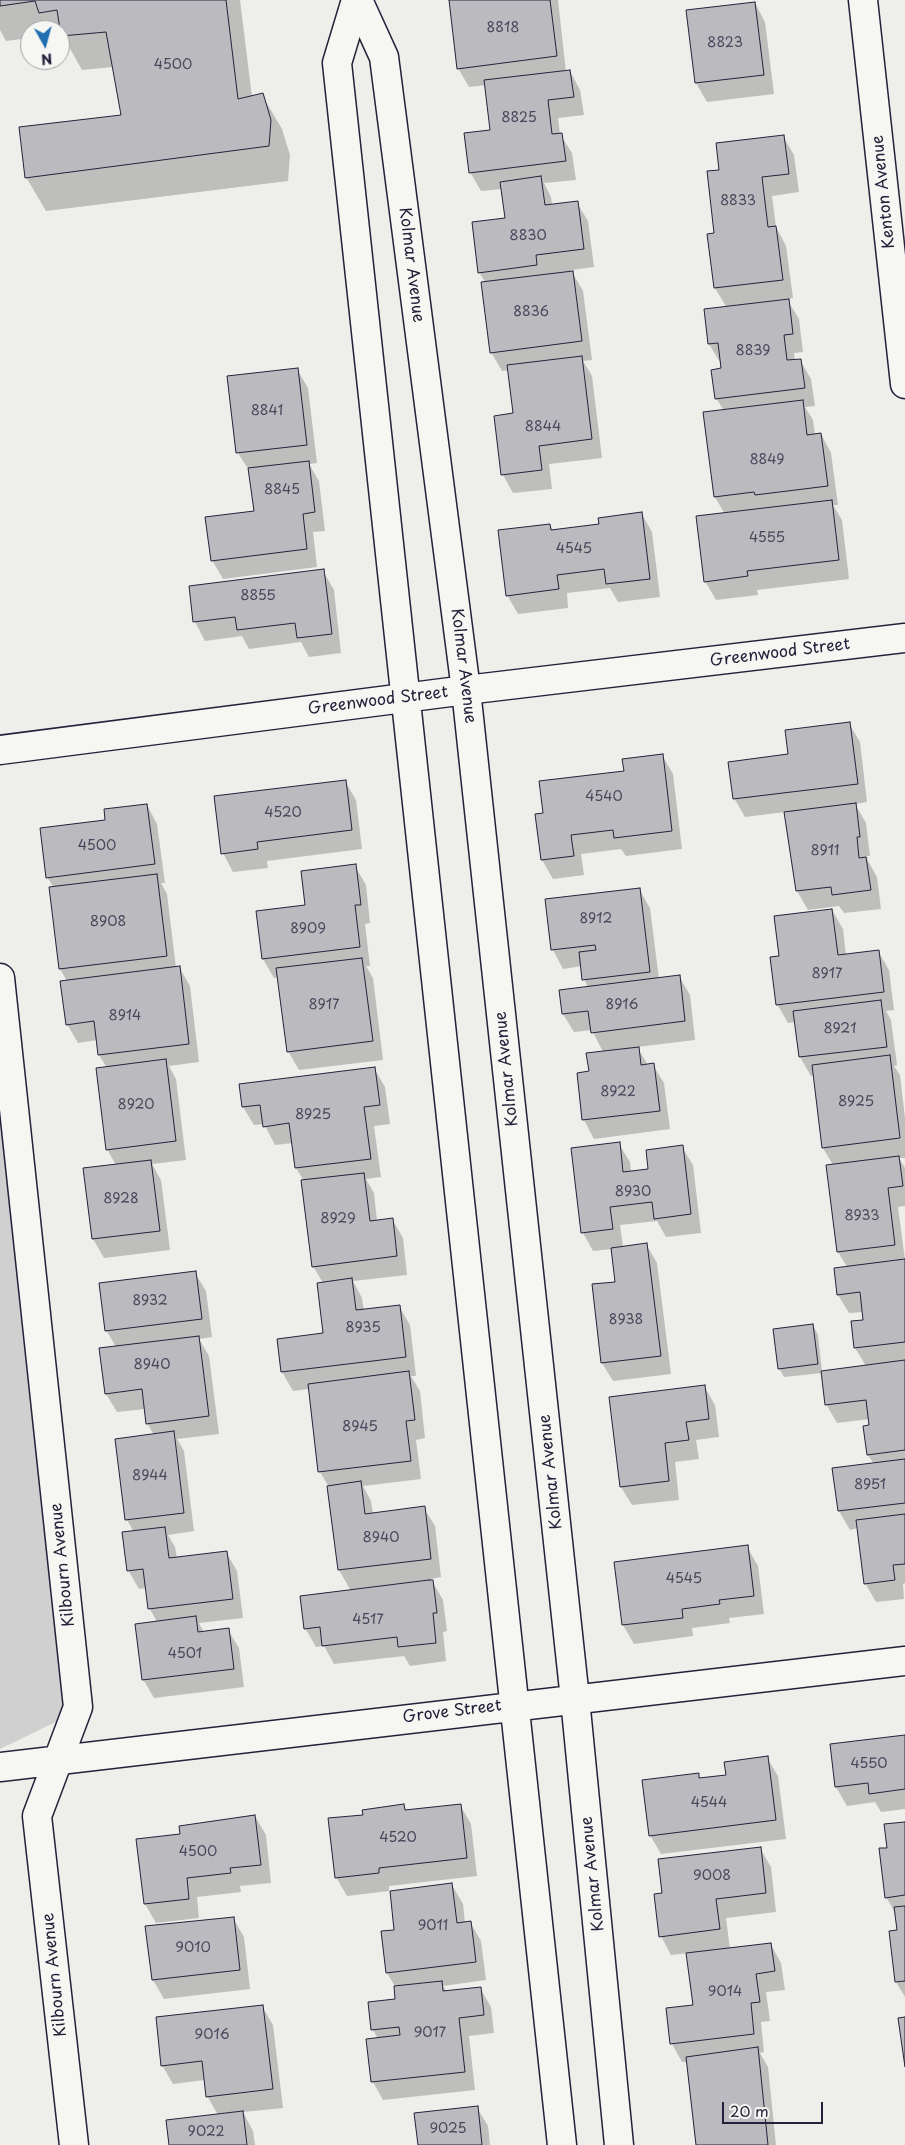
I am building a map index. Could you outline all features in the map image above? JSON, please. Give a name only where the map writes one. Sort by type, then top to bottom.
[{"type":"street","name":"Kolmar Avenue","points":[[357,0],[384,57],[466,690],[575,1698],[620,2145]]},
{"type":"street","name":"Kolmar Avenue","points":[[357,0],[337,63],[404,698],[516,1705],[562,2145]]},
{"type":"street","name":"Kenton Avenue","points":[[864,0],[905,384]]},
{"type":"street","name":"Greenwood Street","points":[[0,750],[466,690],[905,638]]},
{"type":"street","name":"Kilbourn Avenue","points":[[0,978],[78,1707],[37,1816],[74,2145]]},
{"type":"street","name":"Grove Street","points":[[0,1767],[575,1698],[905,1661]]},
{"type":"shaded area","points":[[0,1102],[66,1717],[0,1749]]},
{"type":"building","points":[[0,0],[226,0],[238,99],[263,93],[271,120],[269,146],[25,178],[19,127],[121,115],[106,32],[70,35],[70,20],[59,20],[57,10],[39,13],[35,1],[0,6]]},
{"type":"building","points":[[449,0],[550,0],[557,56],[457,69]]},
{"type":"building","points":[[755,2],[764,75],[695,83],[686,10]]},
{"type":"building","points":[[570,70],[574,97],[548,100],[552,134],[562,133],[566,161],[469,173],[464,133],[490,130],[484,80]]},
{"type":"building","points":[[784,135],[789,174],[762,177],[768,227],[776,226],[783,280],[714,288],[707,234],[714,233],[707,171],[719,170],[716,143]]},
{"type":"building","points":[[541,176],[545,205],[578,201],[584,249],[536,255],[537,265],[478,273],[472,222],[505,218],[500,182]]},
{"type":"building","points":[[573,271],[582,341],[490,353],[481,282]]},
{"type":"building","points":[[789,299],[793,334],[784,335],[787,360],[801,359],[805,388],[715,399],[711,370],[721,368],[718,343],[708,344],[704,309]]},
{"type":"building","points":[[582,356],[592,439],[539,446],[542,470],[501,475],[494,416],[513,413],[507,365]]},
{"type":"building","points":[[298,368],[307,445],[236,453],[227,376]]},
{"type":"building","points":[[803,400],[807,435],[821,433],[828,486],[755,495],[754,492],[714,497],[703,412]]},
{"type":"building","points":[[309,461],[315,512],[303,514],[307,549],[211,561],[205,517],[254,511],[248,468]]},
{"type":"building","points":[[832,500],[839,560],[747,571],[748,576],[704,582],[696,516]]},
{"type":"building","points":[[642,512],[650,579],[606,584],[604,569],[557,575],[559,589],[506,596],[498,530],[550,524],[551,530],[599,524],[598,518]]},
{"type":"building","points":[[324,569],[332,634],[297,638],[295,623],[237,630],[235,617],[193,622],[189,586]]},
{"type":"building","points":[[850,722],[858,784],[733,799],[728,762],[788,754],[785,730]]},
{"type":"building","points":[[663,754],[672,831],[614,838],[613,830],[571,835],[574,856],[541,860],[535,814],[543,813],[539,781],[624,771],[622,759]]},
{"type":"building","points":[[346,780],[352,830],[257,842],[258,849],[221,854],[214,796]]},
{"type":"building","points":[[856,803],[860,837],[857,837],[859,858],[866,857],[871,890],[832,895],[831,887],[796,891],[784,812]]},
{"type":"building","points":[[147,804],[155,864],[46,878],[40,828],[105,820],[104,809]]},
{"type":"building","points":[[356,864],[361,905],[355,905],[360,947],[262,959],[256,911],[305,905],[301,871]]},
{"type":"building","points":[[157,874],[167,956],[59,969],[49,887]]},
{"type":"building","points":[[640,888],[650,972],[582,980],[579,952],[596,950],[595,945],[551,950],[545,899]]},
{"type":"building","points":[[832,909],[838,955],[879,950],[884,992],[776,1005],[770,957],[779,956],[774,916]]},
{"type":"building","points":[[362,958],[373,1041],[287,1052],[276,968]]},
{"type":"building","points":[[180,966],[189,1044],[98,1055],[94,1021],[66,1025],[60,981]]},
{"type":"building","points":[[680,975],[685,1021],[591,1033],[588,1011],[562,1014],[559,990]]},
{"type":"building","points":[[881,1000],[887,1047],[799,1057],[793,1011]]},
{"type":"building","points":[[639,1047],[641,1065],[654,1063],[660,1111],[582,1120],[577,1073],[589,1071],[586,1053]]},
{"type":"building","points":[[890,1055],[900,1138],[822,1148],[812,1065]]},
{"type":"building","points":[[166,1059],[176,1141],[106,1150],[96,1068]]},
{"type":"building","points":[[375,1067],[380,1105],[364,1107],[371,1159],[295,1168],[289,1123],[263,1127],[260,1105],[242,1107],[239,1084]]},
{"type":"building","points":[[620,1142],[623,1172],[648,1169],[646,1150],[683,1145],[691,1214],[654,1219],[652,1202],[610,1207],[613,1229],[581,1233],[571,1148]]},
{"type":"building","points":[[899,1156],[903,1186],[888,1188],[895,1245],[837,1252],[826,1165]]},
{"type":"building","points":[[151,1160],[160,1231],[92,1239],[83,1168]]},
{"type":"building","points":[[364,1173],[370,1221],[393,1218],[397,1256],[312,1267],[301,1180]]},
{"type":"building","points":[[647,1243],[661,1356],[601,1363],[592,1284],[615,1282],[611,1248]]},
{"type":"building","points":[[905,1259],[905,1342],[854,1348],[851,1321],[863,1320],[860,1292],[837,1295],[834,1268]]},
{"type":"building","points":[[196,1271],[202,1319],[105,1331],[99,1283]]},
{"type":"building","points":[[352,1278],[356,1310],[400,1305],[406,1357],[281,1372],[277,1339],[323,1333],[317,1283]]},
{"type":"building","points":[[813,1324],[818,1364],[778,1369],[773,1329]]},
{"type":"building","points":[[199,1336],[209,1416],[146,1424],[142,1389],[105,1394],[99,1348]]},
{"type":"building","points":[[905,1360],[905,1450],[867,1455],[863,1426],[869,1425],[866,1400],[825,1405],[821,1371]]},
{"type":"building","points":[[409,1371],[415,1420],[406,1421],[411,1461],[318,1472],[308,1384]]},
{"type":"building","points":[[705,1385],[709,1419],[686,1422],[689,1440],[665,1443],[669,1481],[620,1487],[609,1397]]},
{"type":"building","points":[[174,1431],[184,1513],[125,1520],[115,1439]]},
{"type":"building","points":[[905,1459],[905,1503],[838,1511],[832,1468]]},
{"type":"building","points":[[361,1481],[365,1514],[425,1506],[431,1559],[338,1570],[327,1486]]},
{"type":"building","points":[[905,1514],[905,1564],[893,1565],[895,1580],[864,1584],[856,1520]]},
{"type":"building","points":[[165,1527],[169,1558],[227,1551],[233,1599],[148,1609],[143,1569],[127,1571],[122,1532]]},
{"type":"building","points":[[748,1545],[754,1596],[719,1600],[720,1604],[682,1609],[683,1618],[622,1625],[614,1562]]},
{"type":"building","points":[[433,1580],[437,1613],[433,1613],[436,1643],[398,1647],[397,1637],[322,1646],[320,1627],[304,1629],[300,1596]]},
{"type":"building","points":[[196,1616],[198,1632],[229,1628],[234,1669],[142,1680],[135,1624]]},
{"type":"building","points":[[905,1735],[905,1789],[869,1794],[868,1783],[835,1787],[830,1744]]},
{"type":"building","points":[[768,1756],[776,1820],[649,1836],[642,1780],[699,1773],[699,1778],[726,1775],[724,1762]]},
{"type":"building","points":[[404,1804],[405,1810],[461,1804],[467,1858],[379,1868],[379,1873],[335,1878],[328,1818],[363,1815],[362,1810]]},
{"type":"building","points":[[255,1815],[261,1865],[230,1868],[231,1873],[187,1878],[189,1899],[144,1904],[136,1839],[180,1834],[179,1826]]},
{"type":"building","points":[[905,1822],[905,1895],[885,1898],[879,1848],[887,1848],[884,1824]]},
{"type":"building","points":[[761,1847],[766,1893],[716,1899],[720,1929],[659,1937],[654,1894],[662,1893],[658,1859]]},
{"type":"building","points":[[452,1883],[457,1923],[471,1921],[476,1962],[386,1973],[381,1931],[394,1930],[390,1891]]},
{"type":"building","points":[[905,1906],[905,1981],[895,1982],[889,1931],[897,1930],[894,1907]]},
{"type":"building","points":[[234,1917],[240,1970],[152,1980],[145,1926]]},
{"type":"building","points":[[771,1943],[775,1971],[756,1974],[760,2002],[751,2003],[754,2034],[670,2044],[666,2008],[693,2005],[686,1953]]},
{"type":"building","points":[[442,1981],[443,1991],[481,1987],[484,2015],[459,2018],[465,2072],[371,2082],[366,2039],[400,2035],[399,2027],[371,2030],[368,2002],[395,1999],[394,1986]]},
{"type":"building","points":[[263,2005],[273,2089],[206,2097],[202,2061],[161,2066],[156,2017]]},
{"type":"building","points":[[905,2017],[905,2067],[898,2018]]},
{"type":"building","points":[[758,2047],[768,2145],[696,2145],[686,2057]]},
{"type":"building","points":[[478,2106],[482,2145],[418,2145],[414,2113]]},
{"type":"building","points":[[243,2111],[247,2145],[169,2145],[166,2120]]}]
